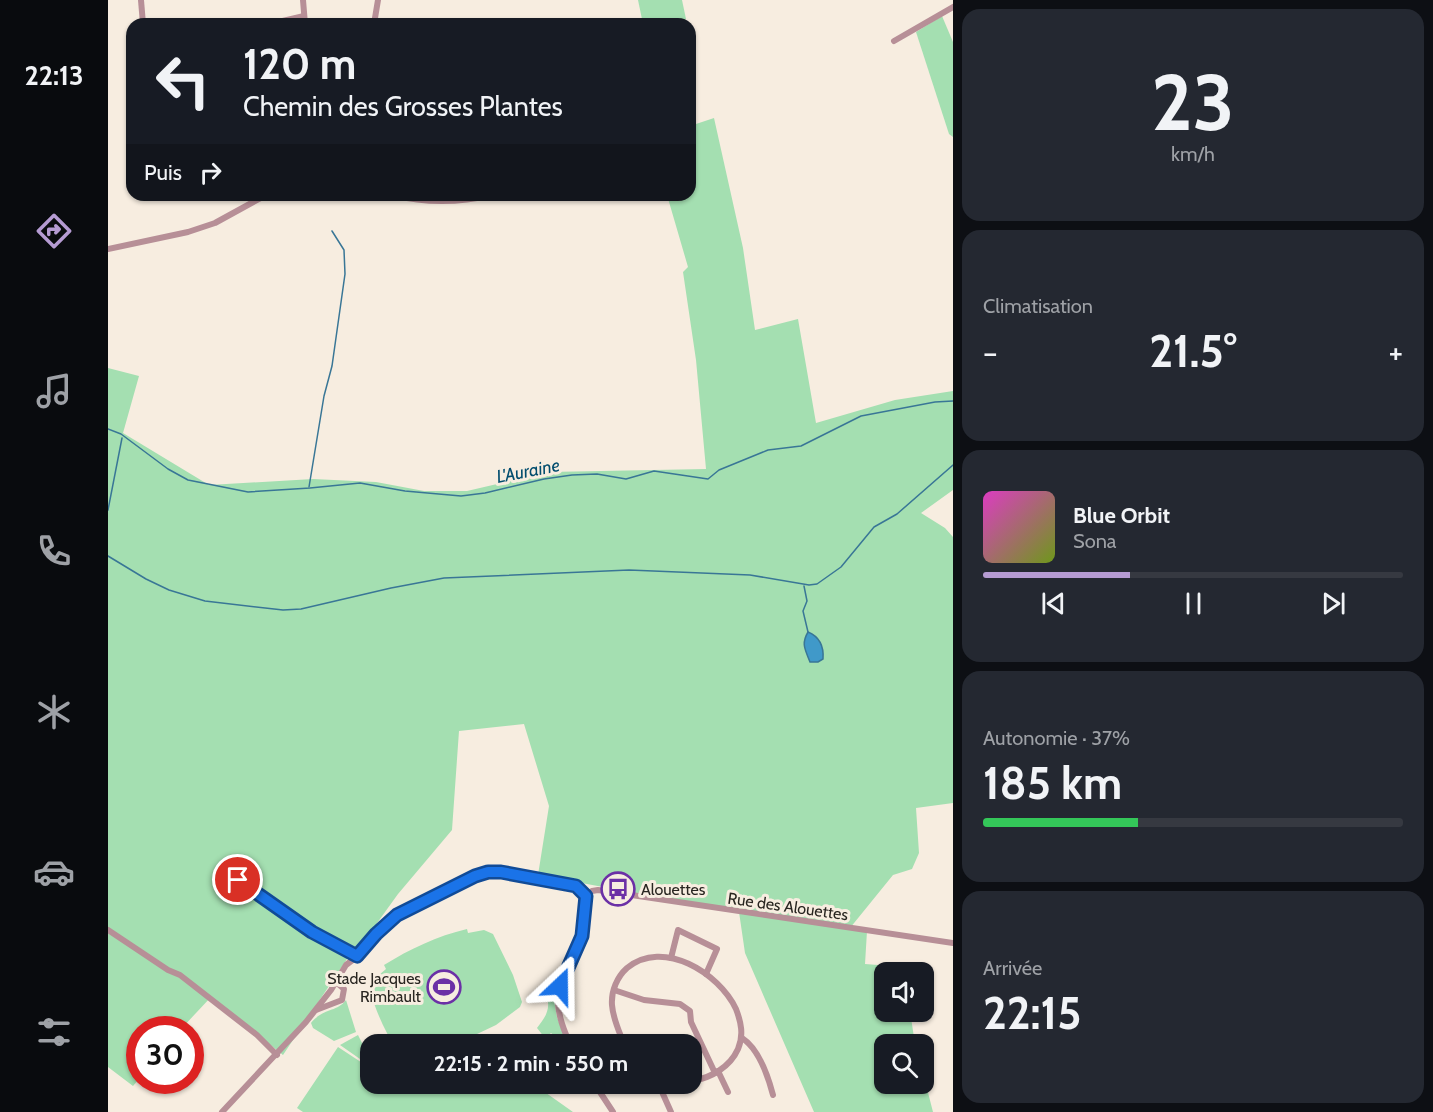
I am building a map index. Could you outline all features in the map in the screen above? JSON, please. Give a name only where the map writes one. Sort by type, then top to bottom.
[{"type":"street","points":[[141,0],[142,18]]},
{"type":"street","points":[[296,18],[304,16],[303,0]]},
{"type":"street","points":[[375,18],[378,0]]},
{"type":"street","points":[[894,41],[953,7]]},
{"type":"street","points":[[108,249],[215,224],[255,201]]},
{"type":"street","points":[[222,1112],[277,1055],[315,1010],[346,965],[397,915],[440,892],[488,872],[501,872],[576,886],[586,896],[582,936],[564,975],[557,997],[560,1019],[566,1034]]},
{"type":"street","points":[[238,880],[312,932],[357,956]]},
{"type":"street","name":"Rue des Alouettes","points":[[586,896],[598,890],[953,943]]},
{"type":"street","points":[[108,930],[168,970],[180,975],[256,1035],[277,1055]]},
{"type":"street","points":[[671,958],[678,930],[717,949],[706,974]]},
{"type":"street","points":[[621,1034],[613,1010],[614,990],[618,979],[634,963],[654,957],[671,958],[688,963],[706,974],[726,991],[741,1022],[742,1038],[729,1063],[717,1072],[702,1077]]},
{"type":"street","points":[[315,1010],[342,1000],[344,989],[336,982]]},
{"type":"street","points":[[614,990],[644,1000],[685,1006],[690,1011],[691,1022],[728,1092]]},
{"type":"street","points":[[742,1038],[755,1051],[768,1077],[773,1095]]},
{"type":"street","points":[[601,1094],[613,1112]]},
{"type":"street","points":[[663,1094],[671,1112]]},
{"type":"green space","points":[[638,0],[682,0],[686,18],[642,18]]},
{"type":"green space","points":[[942,16],[953,42],[953,137],[949,134],[916,32]]},
{"type":"green space","points":[[714,118],[743,248],[755,330],[798,319],[816,423],[895,400],[953,391],[953,490],[921,513],[945,528],[953,537],[953,803],[916,808],[919,853],[912,869],[893,875],[850,928],[867,931],[865,964],[874,965],[874,1022],[912,1022],[913,1034],[874,1034],[874,1094],[928,1094],[933,1112],[814,1112],[745,953],[739,912],[538,875],[549,806],[524,724],[459,731],[452,830],[398,894],[354,955],[347,959],[283,1055],[211,997],[193,1016],[126,1016],[126,1081],[108,1067],[108,368],[139,376],[123,433],[209,485],[313,479],[376,482],[424,491],[467,491],[548,472],[706,469],[696,360],[683,272],[688,267],[669,201],[696,201],[696,124]]},
{"type":"green space","name":"Stade Jacques Rimbault","points":[[467,929],[468,933],[484,930],[493,934],[513,975],[522,1002],[520,1007],[496,1025],[477,1034],[388,1034],[374,1004],[372,981],[386,969],[384,965],[434,939]]},
{"type":"green space","points":[[553,995],[563,1034],[542,1034],[537,1028],[546,1014],[547,997]]},
{"type":"green space","points":[[346,1000],[356,1032],[334,1041],[313,1028],[311,1023],[316,1018],[338,1007]]},
{"type":"green space","points":[[358,1035],[360,1059],[340,1045]]},
{"type":"green space","points":[[338,1047],[360,1061],[360,1094],[548,1094],[573,1112],[303,1112],[297,1108]]},
{"type":"water","points":[[808,632],[816,636],[822,646],[823,659],[818,662],[810,662],[805,650],[804,643]]},
{"type":"waterway","points":[[309,487],[324,396],[332,366],[345,274],[344,250],[332,231]]},
{"type":"waterway","name":"L'Auraine","points":[[108,429],[121,434],[168,469],[188,480],[248,492],[360,483],[405,491],[461,496],[572,475],[597,474],[626,479],[654,471],[708,479],[719,470],[768,450],[801,446],[861,416],[935,402],[953,401]]},
{"type":"waterway","points":[[108,510],[122,438]]},
{"type":"waterway","points":[[108,556],[169,590],[205,601],[283,610],[301,609],[444,578],[629,570],[750,575],[809,585],[817,584],[841,567],[874,527],[897,514],[953,465]]},
{"type":"waterway","points":[[804,586],[807,601],[803,611],[808,632]]},
{"type":"place","name":"Alouettes","points":[[618,889]]},
{"type":"place","name":"Stade Jacques Rimbault","points":[[444,987]]},
{"type":"route","points":[[238,880],[312,932],[357,956],[397,915],[475,876],[488,872],[501,872],[576,886],[586,896],[582,936],[560,986]]}]
